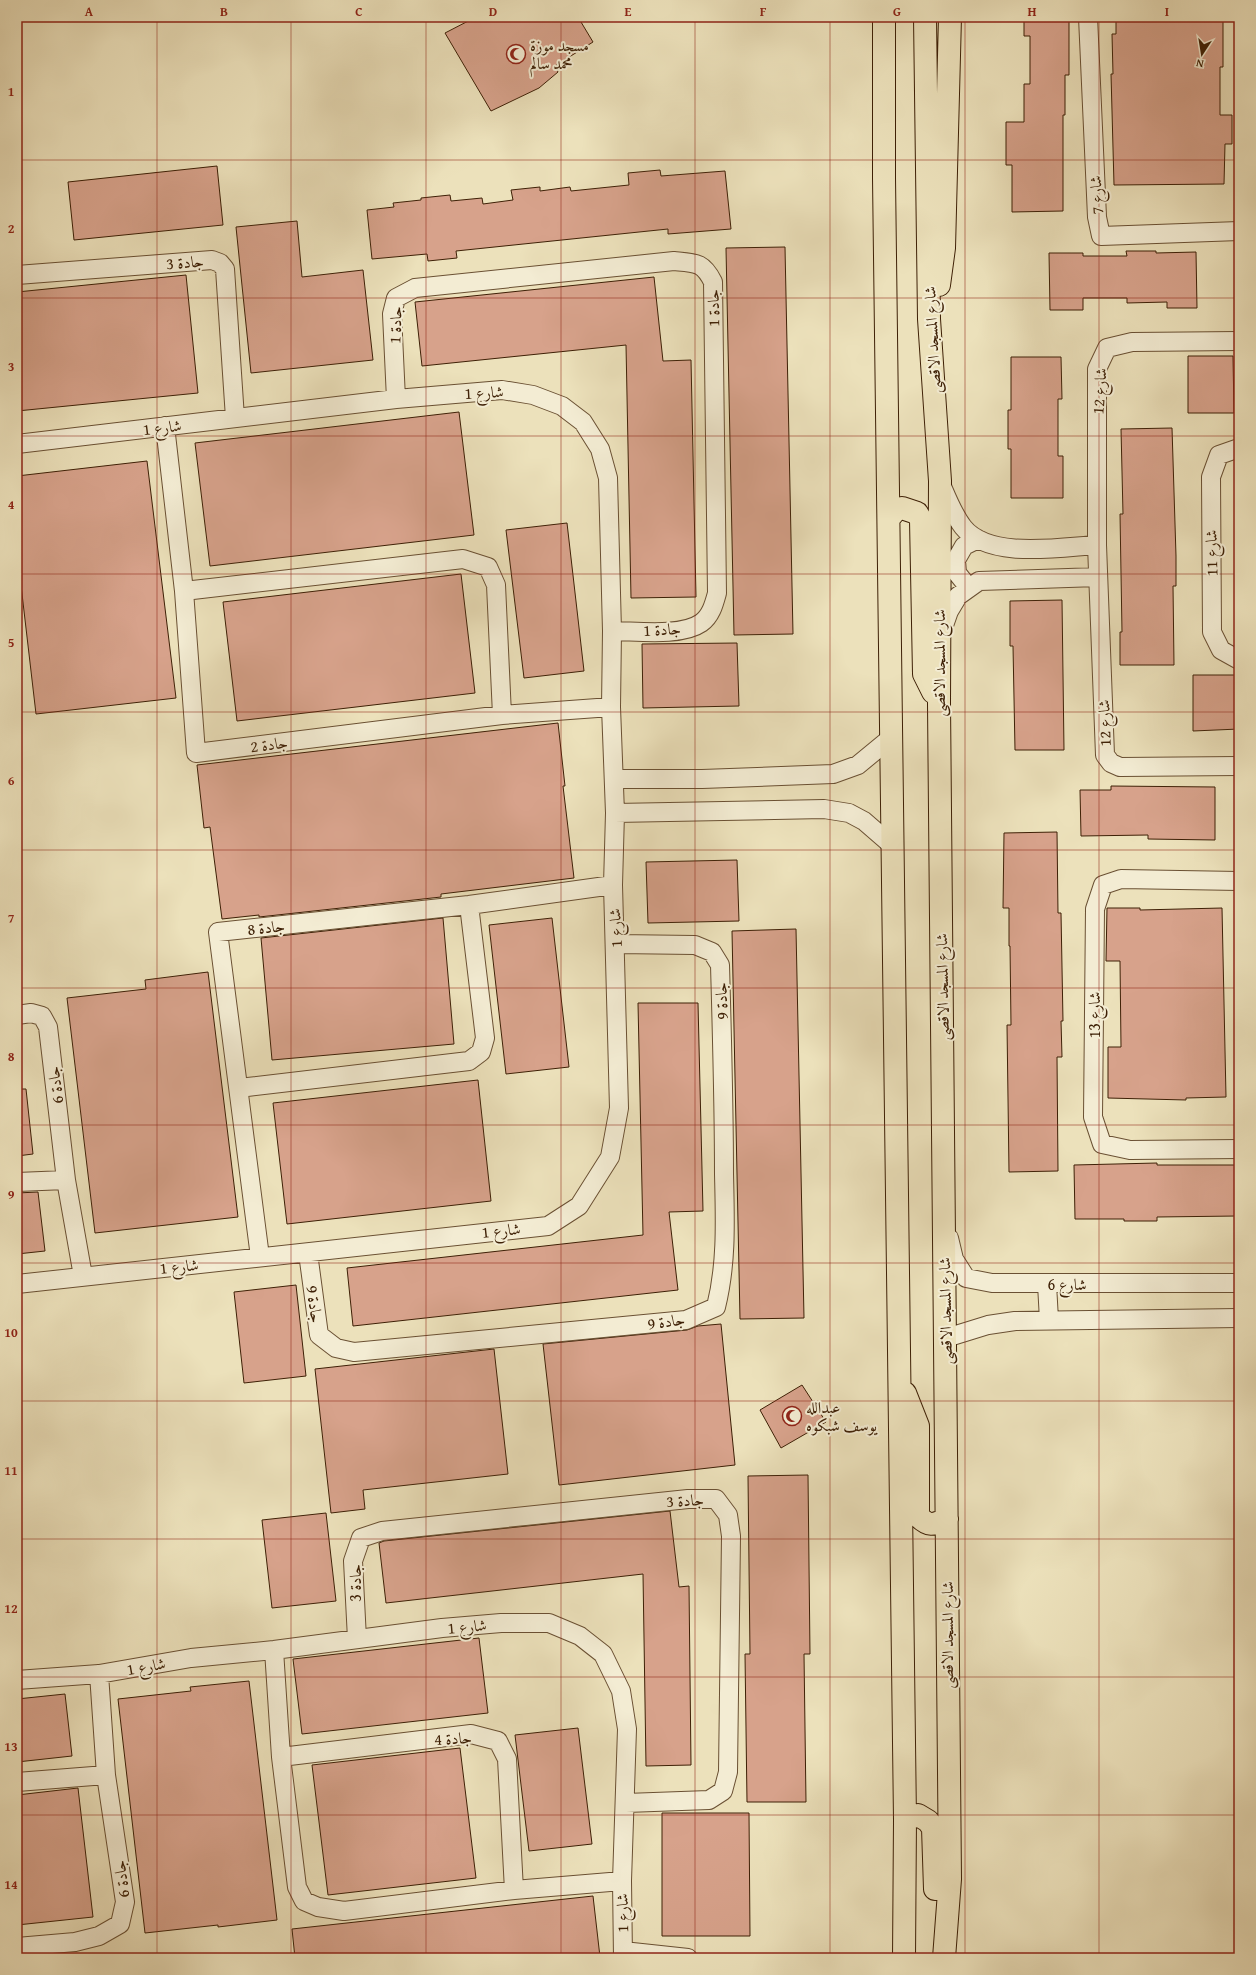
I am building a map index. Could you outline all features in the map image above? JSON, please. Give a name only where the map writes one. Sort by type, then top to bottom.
[{"type":"main road","points":[[871,17],[884,98]]},
{"type":"main road","points":[[884,17],[905,1820],[904,1958]]},
{"type":"main road","name":"شارع المسجد الاقصى","points":[[925,17],[929,319],[940,481],[939,704],[950,1879],[944,1958]]},
{"type":"main road","points":[[929,319],[941,278],[944,248],[950,17]]},
{"type":"main road","points":[[890,518],[895,511],[902,508],[917,513],[921,520],[924,674],[939,704]]},
{"type":"main road","points":[[900,1379],[918,1426],[918,1516],[924,1523],[934,1525],[947,1519]]},
{"type":"main road","points":[[905,1820],[918,1816],[928,1821],[933,1828],[936,1908],[946,1925]]},
{"type":"street","name":"شارع 7","points":[[1088,17],[1097,217],[1101,236],[1239,231]]},
{"type":"street","name":"جادة 3","points":[[17,275],[212,260],[220,263],[225,269],[235,418]]},
{"type":"street","name":"جادة 1","points":[[396,399],[392,314],[396,298],[415,288],[674,261],[693,263],[706,269],[713,282],[716,598],[712,609],[701,622],[683,630],[612,631]]},
{"type":"street","name":"شارع 12","points":[[1239,341],[1132,342],[1107,348],[1097,369],[1097,545],[1105,755],[1111,763],[1120,767],[1239,766]]},
{"type":"street","name":"شارع 1","points":[[17,444],[396,399],[502,390],[533,395],[562,406],[583,422],[600,449],[608,478],[612,631],[611,707],[615,779],[613,884],[616,944],[619,1108],[610,1158],[579,1206],[548,1226],[17,1284]]},
{"type":"street","name":"جادة 2","points":[[165,426],[184,591],[196,753],[502,715],[611,707]]},
{"type":"street","name":"شارع 11","points":[[1239,448],[1219,456],[1211,477],[1211,484],[1212,632],[1221,650],[1239,660]]},
{"type":"street","points":[[940,481],[963,528],[978,540],[990,545],[1022,549],[1097,545]]},
{"type":"street","points":[[969,588],[957,573],[956,560],[964,546],[978,540]]},
{"type":"street","points":[[184,591],[463,559],[488,567],[496,585],[502,715]]},
{"type":"street","points":[[940,638],[949,610],[958,596],[979,582],[1098,577]]},
{"type":"street","points":[[615,779],[833,774],[858,765],[892,737]]},
{"type":"street","points":[[615,813],[824,809],[849,813],[864,821],[894,847]]},
{"type":"street","name":"شارع 13","points":[[1239,881],[1121,879],[1103,885],[1095,909],[1093,1117],[1102,1144],[1130,1150],[1239,1149]]},
{"type":"street","name":"جادة 8","points":[[260,1257],[218,932],[469,904],[613,884]]},
{"type":"street","points":[[239,1088],[469,1061],[481,1052],[485,1038],[469,904]]},
{"type":"street","name":"جادة 9","points":[[308,1253],[319,1335],[336,1348],[354,1352],[686,1320],[716,1307],[721,1287],[725,1257],[724,1127],[720,965],[712,952],[695,945],[616,944]]},
{"type":"street","name":"جادة 6","points":[[17,1015],[31,1013],[42,1016],[48,1026],[66,1180],[83,1276]]},
{"type":"street","points":[[17,1182],[66,1180]]},
{"type":"street","name":"شارع 6","points":[[943,1212],[954,1259],[966,1278],[992,1283],[1239,1283]]},
{"type":"street","points":[[1047,1284],[1048,1320]]},
{"type":"street","points":[[946,1338],[988,1325],[1015,1321],[1239,1318]]},
{"type":"street","name":"جادة 3","points":[[357,1639],[353,1561],[361,1538],[382,1531],[529,1514],[688,1499],[716,1499],[728,1515],[732,1536],[728,1772],[722,1791],[709,1800],[626,1803]]},
{"type":"street","name":"شارع 1","points":[[17,1680],[99,1674],[191,1658],[274,1650],[501,1623],[549,1623],[580,1636],[603,1654],[621,1691],[626,1729],[626,1803],[622,1881],[623,1954]]},
{"type":"street","points":[[274,1650],[281,1758],[296,1886],[304,1901],[318,1907],[344,1911],[514,1890],[622,1881]]},
{"type":"street","name":"جادة 6","points":[[17,1947],[75,1942],[99,1936],[120,1924],[125,1902],[106,1775],[99,1674]]},
{"type":"street","name":"جادة 4","points":[[281,1758],[471,1734],[498,1741],[507,1759],[514,1890]]},
{"type":"street","points":[[17,1782],[106,1775]]},
{"type":"street","points":[[623,1954],[688,1958]]},
{"type":"building","name":"مسجد موزة محمد سالم","points":[[476,17],[578,17],[593,42],[555,66],[558,72],[539,88],[491,111],[445,33]]},
{"type":"building","points":[[1024,17],[1069,17],[1069,75],[1065,75],[1065,115],[1063,115],[1063,211],[1012,212],[1012,165],[1006,165],[1006,122],[1024,122],[1024,84],[1030,84],[1030,36],[1024,36]]},
{"type":"building","points":[[1116,17],[1223,17],[1223,67],[1220,67],[1220,115],[1232,115],[1232,144],[1225,144],[1224,184],[1114,185],[1111,74],[1113,74],[1112,34],[1116,34]]},
{"type":"building","points":[[217,166],[223,225],[74,240],[68,182]]},
{"type":"building","points":[[660,170],[661,176],[725,171],[731,229],[668,234],[668,229],[456,251],[457,258],[428,261],[427,254],[372,259],[367,210],[394,207],[393,203],[450,195],[451,201],[482,198],[483,204],[513,200],[511,190],[540,187],[540,191],[570,187],[571,191],[629,185],[628,173]]},
{"type":"building","points":[[297,221],[302,277],[363,270],[373,360],[251,373],[236,227]]},
{"type":"building","points":[[785,247],[793,634],[734,635],[726,248]]},
{"type":"building","points":[[1126,251],[1156,251],[1156,253],[1196,252],[1197,308],[1167,308],[1167,302],[1127,303],[1127,298],[1083,298],[1083,310],[1050,310],[1049,253],[1083,253],[1083,256],[1127,256]]},
{"type":"building","points":[[186,275],[198,393],[17,411],[17,292]]},
{"type":"building","points":[[654,277],[663,361],[691,360],[696,597],[631,598],[626,345],[422,366],[415,302]]},
{"type":"building","points":[[1188,356],[1233,356],[1234,413],[1188,413]]},
{"type":"building","points":[[1011,357],[1061,357],[1062,399],[1058,399],[1058,456],[1063,456],[1063,498],[1011,498],[1011,449],[1008,449],[1008,410],[1011,410]]},
{"type":"building","points":[[459,412],[474,535],[210,566],[195,443]]},
{"type":"building","points":[[1172,428],[1176,556],[1176,586],[1173,586],[1174,665],[1120,665],[1120,632],[1122,632],[1120,514],[1123,514],[1121,429]]},
{"type":"building","points":[[147,461],[176,698],[36,714],[17,551],[17,476]]},
{"type":"building","points":[[567,523],[584,671],[524,678],[506,530]]},
{"type":"building","points":[[461,574],[475,693],[237,721],[223,602]]},
{"type":"building","points":[[1062,600],[1064,750],[1015,750],[1013,646],[1010,646],[1010,601]]},
{"type":"building","points":[[737,643],[739,706],[643,708],[642,644]]},
{"type":"building","points":[[1193,675],[1239,675],[1239,729],[1193,731]]},
{"type":"building","points":[[558,723],[565,786],[563,786],[574,878],[441,894],[441,897],[259,917],[259,915],[222,919],[210,827],[204,828],[197,765]]},
{"type":"building","points":[[1111,786],[1215,787],[1215,840],[1148,839],[1148,835],[1081,836],[1080,790],[1111,790]]},
{"type":"building","points":[[1057,832],[1058,913],[1061,913],[1063,1021],[1061,1021],[1062,1057],[1057,1057],[1058,1171],[1009,1172],[1007,1025],[1011,1025],[1010,946],[1009,908],[1003,908],[1004,833]]},
{"type":"building","points":[[737,860],[739,921],[648,923],[646,862]]},
{"type":"building","points":[[1107,908],[1140,908],[1140,910],[1222,908],[1226,1097],[1186,1098],[1186,1100],[1108,1098],[1108,1047],[1121,1047],[1120,961],[1106,961]]},
{"type":"building","points":[[443,918],[454,1044],[272,1060],[261,938]]},
{"type":"building","points":[[552,918],[569,1067],[506,1074],[489,925]]},
{"type":"building","points":[[796,929],[804,1318],[740,1319],[732,931]]},
{"type":"building","points":[[208,972],[238,1217],[95,1233],[67,998],[146,989],[145,980]]},
{"type":"building","points":[[638,1003],[698,1003],[703,1211],[669,1212],[678,1290],[353,1326],[347,1268],[643,1235]]},
{"type":"building","points":[[478,1080],[491,1201],[287,1224],[273,1103]]},
{"type":"building","points":[[17,1089],[26,1089],[33,1154],[17,1156]]},
{"type":"building","points":[[1157,1163],[1157,1165],[1237,1165],[1237,1216],[1157,1217],[1157,1221],[1075,1219],[1074,1165]]},
{"type":"building","points":[[38,1192],[45,1251],[17,1254],[17,1193]]},
{"type":"building","points":[[296,1285],[306,1376],[244,1383],[234,1292]]},
{"type":"building","points":[[721,1324],[735,1465],[559,1485],[543,1344],[687,1330],[698,1326]]},
{"type":"building","points":[[494,1349],[508,1474],[363,1490],[365,1509],[331,1513],[315,1369]]},
{"type":"building","name":"عبدالله يوسف شبكوه","points":[[802,1385],[826,1422],[781,1448],[760,1410]]},
{"type":"building","points":[[808,1475],[810,1654],[804,1654],[806,1802],[747,1802],[745,1654],[750,1654],[748,1476]]},
{"type":"building","points":[[670,1511],[679,1587],[689,1586],[691,1765],[646,1766],[643,1574],[386,1603],[379,1543],[384,1541]]},
{"type":"building","points":[[326,1513],[336,1601],[272,1608],[262,1520]]},
{"type":"building","points":[[479,1638],[488,1713],[302,1734],[293,1659]]},
{"type":"building","points":[[249,1681],[277,1920],[145,1933],[118,1699],[191,1691],[190,1687]]},
{"type":"building","points":[[65,1694],[72,1756],[17,1762],[17,1699]]},
{"type":"building","points":[[578,1728],[592,1844],[529,1851],[515,1735]]},
{"type":"building","points":[[460,1748],[476,1878],[328,1895],[312,1765]]},
{"type":"building","points":[[78,1788],[93,1917],[17,1925],[17,1795]]},
{"type":"building","points":[[662,1813],[749,1813],[750,1936],[662,1936]]},
{"type":"building","points":[[593,1896],[600,1957],[295,1958],[292,1929]]},
{"type":"place","name":"مسجد موزة محمد سالم","points":[[516,54]]},
{"type":"place","name":"عبدالله يوسف شبكوه","points":[[792,1416]]}]
